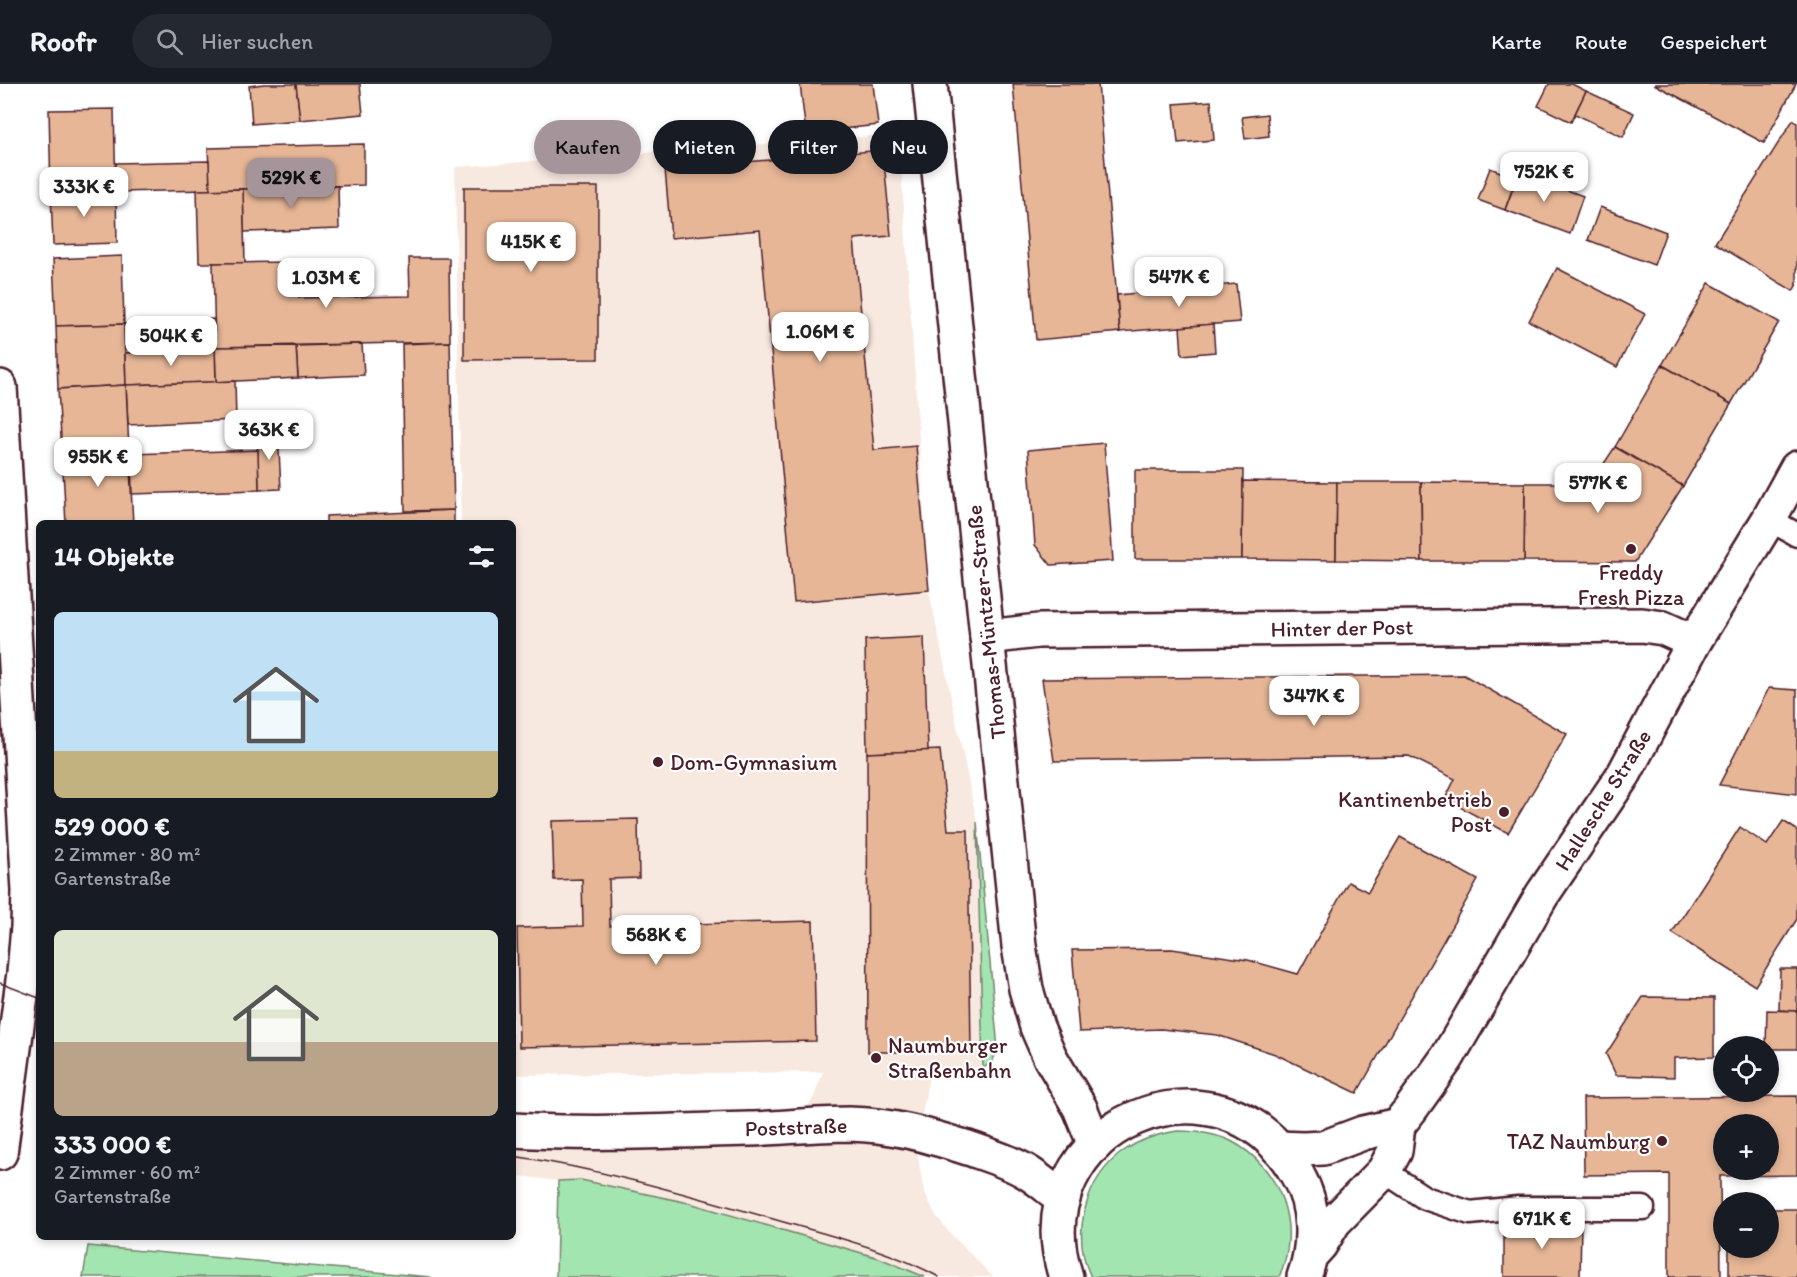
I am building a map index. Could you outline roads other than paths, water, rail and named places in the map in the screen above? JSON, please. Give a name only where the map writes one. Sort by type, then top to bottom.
[{"type":"street","name":"Thomas-Müntzer-Straße","points":[[930,84],[1014,905],[1026,989],[1032,1013],[1043,1040],[1058,1072],[1080,1108],[1095,1145]]},
{"type":"street","points":[[0,387],[29,891],[28,927],[0,1153]]},
{"type":"street","name":"Hallesche Straße","points":[[1398,1125],[1447,1058],[1542,895],[1624,774],[1694,642],[1769,519],[1797,468]]},
{"type":"street","name":"Hinter der Post","points":[[987,637],[1038,631],[1642,624],[1663,628],[1694,642]]},
{"type":"street","points":[[1061,1272],[1058,1237],[1060,1211],[1071,1176],[1078,1166],[1111,1130],[1132,1118],[1167,1108],[1192,1107],[1216,1110],[1260,1131],[1294,1168],[1309,1204],[1312,1230],[1307,1266]]},
{"type":"street","name":"Poststraße","points":[[516,1130],[607,1133],[753,1129],[832,1124],[882,1126],[911,1130],[986,1154],[1034,1176],[1063,1199]]},
{"type":"street","points":[[1278,1148],[1323,1148],[1363,1133],[1398,1125],[1395,1151],[1384,1171],[1334,1222],[1307,1266]]},
{"type":"lane","points":[[1769,519],[1797,535]]},
{"type":"lane","points":[[1384,1171],[1425,1198],[1470,1213],[1518,1208],[1643,1208]]},
{"type":"tram line","points":[[0,983],[36,997]]},
{"type":"tram line","points":[[516,1156],[609,1175],[735,1208],[876,1250],[939,1277]]},
{"type":"place","name":"Freddy Fresh Pizza","points":[[1631,549]]},
{"type":"place","name":"Dom-Gymnasium","points":[[658,762]]},
{"type":"place","name":"Kantinenbetrieb Post","points":[[1504,812]]},
{"type":"place","name":"Naumburger Straßenbahn","points":[[876,1058]]},
{"type":"place","name":"TAZ Naumburg","points":[[1662,1141]]}]
